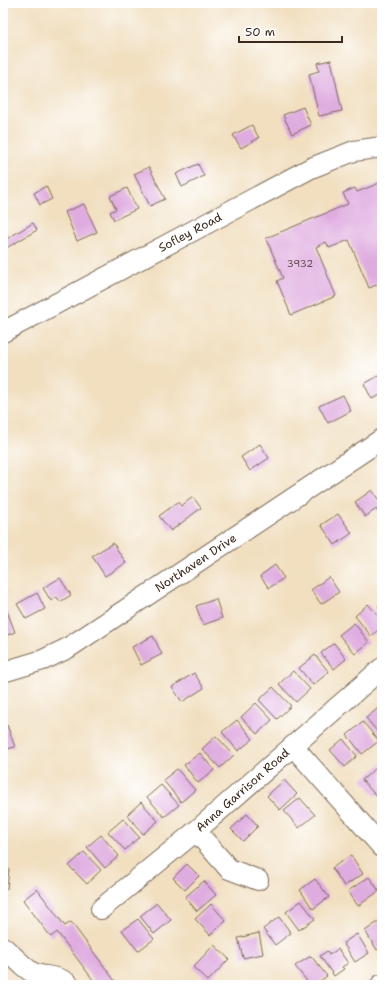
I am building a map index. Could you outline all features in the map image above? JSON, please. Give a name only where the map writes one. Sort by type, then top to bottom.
[{"type":"street","name":"Sofley Road","points":[[3,332],[311,168],[354,151],[382,147]]},
{"type":"street","name":"Northaven Drive","points":[[3,672],[43,660],[68,648],[382,439]]},
{"type":"street","name":"Anna Garrison Road","points":[[101,909],[196,831],[382,668]]},
{"type":"street","points":[[293,746],[382,847]]},
{"type":"street","points":[[196,831],[229,869],[258,880]]},
{"type":"street","points":[[3,947],[33,979],[60,979],[68,985]]},
{"type":"building","points":[[331,60],[342,111],[319,116],[309,74],[319,71],[317,63]]},
{"type":"building","points":[[303,107],[311,125],[292,134],[283,115]]},
{"type":"building","points":[[252,125],[259,138],[241,148],[233,135]]},
{"type":"building","points":[[198,164],[204,176],[182,187],[176,174]]},
{"type":"building","points":[[149,167],[165,199],[150,206],[134,174]]},
{"type":"building","points":[[382,182],[382,283],[369,288],[349,240],[329,248],[326,242],[316,247],[336,296],[291,315],[277,281],[283,278],[266,238],[348,204],[343,193],[355,188],[357,192]]},
{"type":"building","points":[[46,186],[52,199],[40,205],[34,193]]},
{"type":"building","points":[[127,188],[137,209],[114,220],[110,212],[116,209],[110,196]]},
{"type":"building","points":[[84,204],[97,232],[77,241],[65,212]]},
{"type":"building","points":[[33,223],[37,230],[3,250],[3,241]]},
{"type":"building","points":[[382,374],[382,394],[372,399],[364,384]]},
{"type":"building","points":[[343,395],[351,411],[328,423],[319,406]]},
{"type":"building","points":[[260,444],[269,458],[250,471],[241,457]]},
{"type":"building","points":[[372,490],[382,505],[382,511],[379,513],[376,509],[365,517],[355,502]]},
{"type":"building","points":[[193,497],[201,508],[171,531],[159,516],[178,502],[181,506]]},
{"type":"building","points":[[338,514],[352,533],[335,545],[321,525]]},
{"type":"building","points":[[113,543],[126,563],[105,576],[92,556]]},
{"type":"building","points":[[275,565],[284,578],[269,588],[260,576]]},
{"type":"building","points":[[329,577],[339,592],[321,604],[311,590]]},
{"type":"building","points":[[60,578],[71,595],[60,602],[57,597],[51,601],[43,588]]},
{"type":"building","points":[[37,593],[45,609],[26,619],[17,604]]},
{"type":"building","points":[[216,599],[222,618],[203,625],[196,606]]},
{"type":"building","points":[[382,602],[382,611],[378,606]]},
{"type":"building","points":[[368,604],[382,620],[382,627],[371,636],[355,616]]},
{"type":"building","points":[[7,611],[15,632],[3,637],[3,612]]},
{"type":"building","points":[[354,623],[369,642],[355,654],[339,635]]},
{"type":"building","points":[[153,636],[162,654],[141,665],[132,647]]},
{"type":"building","points":[[334,643],[346,659],[334,669],[321,653]]},
{"type":"building","points":[[315,655],[329,672],[313,685],[299,668]]},
{"type":"building","points":[[293,671],[310,689],[296,702],[279,684]]},
{"type":"building","points":[[194,673],[204,688],[182,702],[172,687]]},
{"type":"building","points":[[273,687],[291,706],[277,719],[259,700]]},
{"type":"building","points":[[256,703],[272,720],[257,734],[241,717]]},
{"type":"building","points":[[382,705],[382,737],[366,718]]},
{"type":"building","points":[[237,720],[253,739],[238,751],[222,732]]},
{"type":"building","points":[[363,722],[379,741],[362,754],[347,735]]},
{"type":"building","points":[[7,725],[15,747],[3,750],[3,726]]},
{"type":"building","points":[[216,736],[234,755],[220,768],[202,749]]},
{"type":"building","points":[[343,739],[357,756],[345,767],[330,750]]},
{"type":"building","points":[[200,753],[214,770],[198,783],[184,765]]},
{"type":"building","points":[[382,763],[382,791],[376,796],[362,780]]},
{"type":"building","points":[[177,769],[195,790],[181,802],[163,780]]},
{"type":"building","points":[[284,780],[297,794],[280,810],[267,796]]},
{"type":"building","points":[[161,785],[179,805],[164,817],[147,797]]},
{"type":"building","points":[[300,798],[315,815],[299,828],[284,811]]},
{"type":"building","points":[[141,802],[158,821],[143,834],[127,815]]},
{"type":"building","points":[[247,814],[258,826],[243,841],[231,829]]},
{"type":"building","points":[[123,819],[139,837],[125,850],[108,832]]},
{"type":"building","points":[[101,835],[119,856],[105,868],[87,847]]},
{"type":"building","points":[[84,852],[101,870],[87,884],[69,866]]},
{"type":"building","points":[[351,855],[363,874],[344,886],[332,868]]},
{"type":"building","points":[[187,864],[199,876],[185,890],[173,878]]},
{"type":"building","points":[[3,868],[9,869],[7,889],[3,889]]},
{"type":"building","points":[[369,877],[379,891],[358,906],[348,891]]},
{"type":"building","points":[[315,879],[329,897],[313,909],[300,890]]},
{"type":"building","points":[[204,881],[216,895],[197,911],[185,897]]},
{"type":"building","points":[[37,889],[65,926],[71,922],[118,985],[97,985],[57,932],[51,937],[23,900]]},
{"type":"building","points":[[301,901],[315,919],[299,930],[286,912]]},
{"type":"building","points":[[157,903],[171,920],[154,934],[140,916]]},
{"type":"building","points":[[211,904],[226,921],[210,935],[195,919]]},
{"type":"building","points":[[279,917],[291,933],[275,945],[263,929]]},
{"type":"building","points":[[138,919],[154,939],[138,951],[122,930]]},
{"type":"building","points":[[381,920],[382,947],[377,950],[365,931]]},
{"type":"building","points":[[259,933],[263,954],[243,958],[238,938]]},
{"type":"building","points":[[357,934],[369,953],[355,962],[343,943]]},
{"type":"building","points":[[214,945],[229,959],[208,981],[193,967]]},
{"type":"building","points":[[338,949],[348,963],[342,967],[344,969],[334,976],[320,956],[327,951],[329,955]]},
{"type":"building","points":[[311,956],[327,976],[315,985],[310,985],[295,966]]},
{"type":"building","points":[[254,980],[258,985],[247,985]]}]
